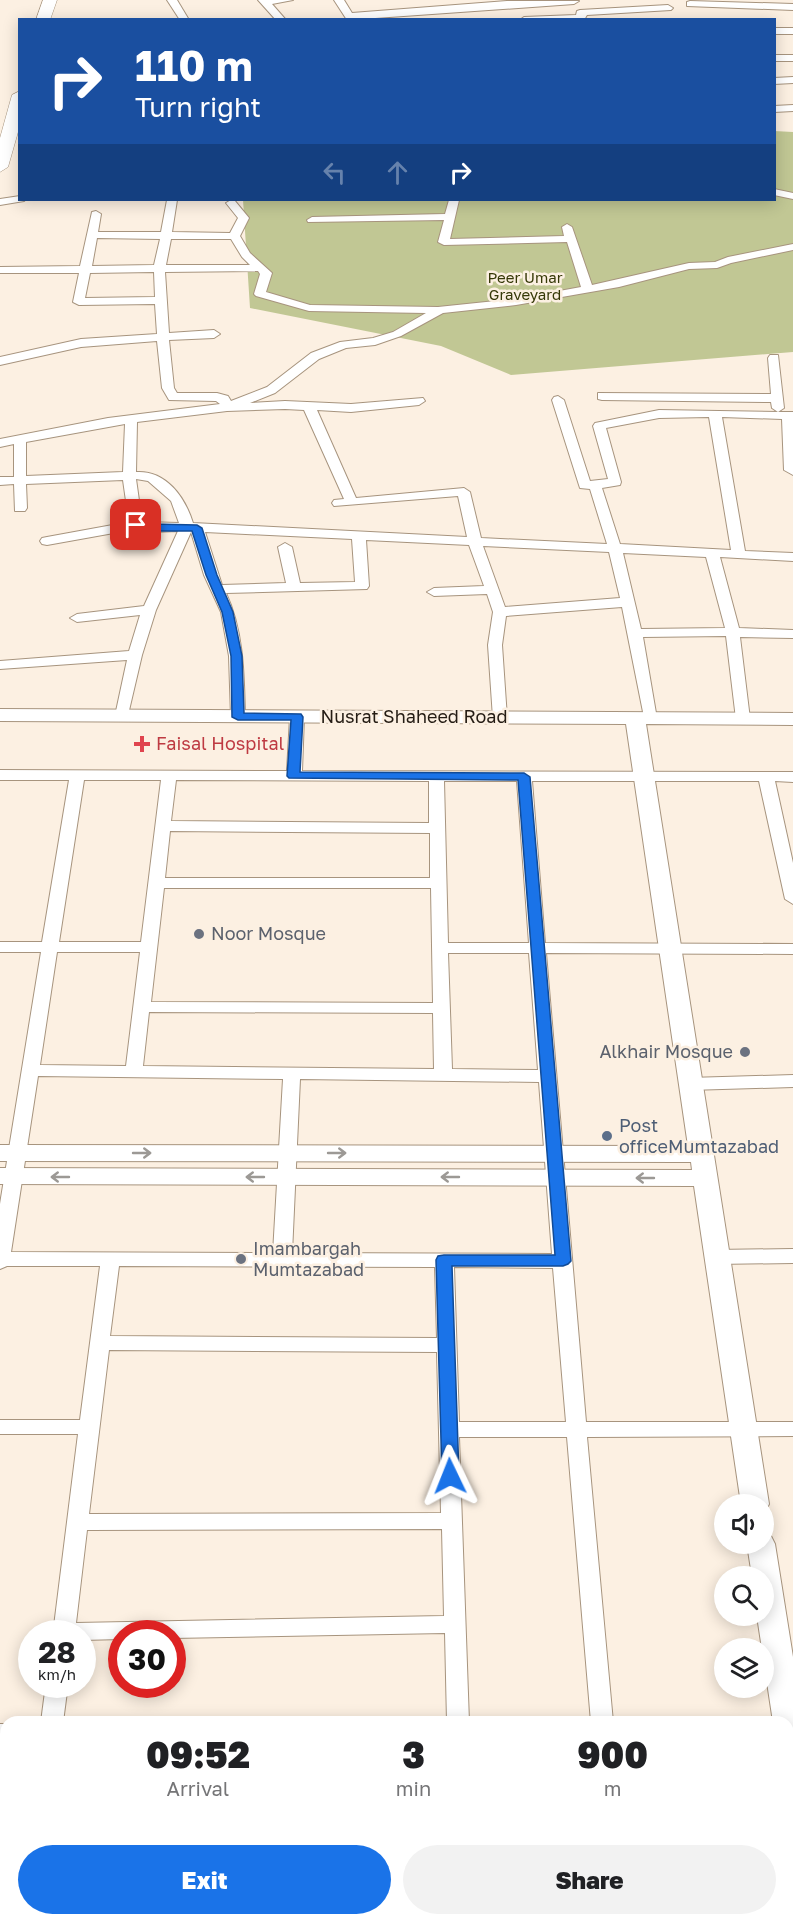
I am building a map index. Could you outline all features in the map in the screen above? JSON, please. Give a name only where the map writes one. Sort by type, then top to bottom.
[{"type":"main road","points":[[44,18],[50,0]]},
{"type":"main road","points":[[0,167],[16,126],[18,110]]},
{"type":"street","points":[[172,0],[184,18]]},
{"type":"street","points":[[264,1],[288,0]]},
{"type":"street","points":[[339,0],[351,18],[507,4],[574,1],[583,17]]},
{"type":"street","points":[[264,1],[280,18]]},
{"type":"street","points":[[729,2],[735,18]]},
{"type":"street","points":[[690,4],[729,2],[793,7]]},
{"type":"street","points":[[563,18],[665,4],[673,18]]},
{"type":"street","points":[[776,31],[793,31]]},
{"type":"street","points":[[776,58],[793,58]]},
{"type":"street","points":[[776,81],[793,80]]},
{"type":"street","points":[[776,109],[793,108]]},
{"type":"street","points":[[776,192],[793,196]]},
{"type":"street","points":[[0,202],[18,199]]},
{"type":"street","points":[[172,201],[160,269],[163,337],[169,394],[180,398],[217,397],[224,399],[227,407]]},
{"type":"street","points":[[454,201],[444,242],[569,239]]},
{"type":"street","points":[[231,203],[244,218],[234,236]]},
{"type":"street","points":[[96,214],[79,302],[161,300]]},
{"type":"street","points":[[312,220],[451,217]]},
{"type":"street","points":[[567,227],[569,239],[587,288]]},
{"type":"street","points":[[92,235],[234,236]]},
{"type":"street","points":[[234,236],[246,255],[266,273],[260,294],[309,308],[440,310],[516,302],[619,284],[688,266],[717,265],[728,260],[793,247]]},
{"type":"street","points":[[0,270],[260,268]]},
{"type":"street","points":[[227,407],[271,390],[315,356],[344,345],[375,341],[397,334],[440,310]]},
{"type":"street","points":[[0,361],[81,343],[213,334]]},
{"type":"street","points":[[774,358],[777,398],[787,416],[790,470],[793,471]]},
{"type":"street","points":[[602,396],[777,398]]},
{"type":"street","points":[[558,400],[585,485],[615,482],[599,426],[659,414],[715,413],[787,416]]},
{"type":"street","points":[[0,443],[131,419],[227,407],[351,408],[419,401]]},
{"type":"street","points":[[309,407],[346,503],[464,492],[475,542],[500,612],[495,645],[500,718]]},
{"type":"street","points":[[715,413],[739,555]]},
{"type":"street","points":[[131,419],[129,475],[136,525]]},
{"type":"street","points":[[20,439],[20,508]]},
{"type":"street","points":[[0,481],[145,475],[153,478],[181,505],[228,612],[236,656],[238,717]]},
{"type":"street","points":[[595,485],[615,549],[635,633],[643,718],[644,777],[715,1257],[753,1494]]},
{"type":"street","points":[[47,542],[136,525],[152,528],[192,528],[793,557]]},
{"type":"street","points":[[122,716],[135,655],[149,610],[192,528]]},
{"type":"street","points":[[218,589],[362,586],[359,537]]},
{"type":"street","points":[[285,547],[294,588]]},
{"type":"street","points":[[712,554],[733,633],[743,719]]},
{"type":"street","points":[[434,592],[492,590]]},
{"type":"street","points":[[500,612],[628,602]]},
{"type":"street","points":[[77,618],[149,610]]},
{"type":"street","points":[[635,633],[793,634]]},
{"type":"street","points":[[0,665],[135,655]]},
{"type":"street","name":"Nusrat Shaheed Road","points":[[0,716],[793,719]]},
{"type":"street","points":[[294,776],[297,717]]},
{"type":"street","points":[[0,775],[793,777]]},
{"type":"street","points":[[77,775],[30,1070],[7,1165],[0,1260],[563,1261]]},
{"type":"street","points":[[134,1071],[169,775]]},
{"type":"street","points":[[436,776],[443,1075]]},
{"type":"street","points":[[524,777],[554,1166],[601,1716]]},
{"type":"street","points":[[766,777],[793,899]]},
{"type":"street","points":[[163,826],[437,828]]},
{"type":"street","points":[[156,883],[438,883]]},
{"type":"street","points":[[0,947],[148,947]]},
{"type":"street","points":[[439,948],[793,949]]},
{"type":"street","points":[[141,1007],[441,1008]]},
{"type":"street","points":[[30,1070],[548,1076]]},
{"type":"street","points":[[282,1260],[292,1073]]},
{"type":"street","points":[[689,1084],[793,1081]]},
{"type":"street","points":[[7,1165],[702,1166]]},
{"type":"street","points":[[715,1257],[793,1256]]},
{"type":"street","points":[[66,1620],[110,1259]]},
{"type":"street","points":[[444,1260],[458,1716]]},
{"type":"street","points":[[100,1343],[446,1345]]},
{"type":"street","points":[[0,1427],[89,1427]]},
{"type":"street","points":[[449,1430],[793,1428]]},
{"type":"street","points":[[77,1522],[452,1521]]},
{"type":"street","points":[[762,1554],[787,1716]]},
{"type":"street","points":[[96,1632],[455,1624]]},
{"type":"street","points":[[53,1716],[55,1698]]},
{"type":"green space","name":"Peer Umar Graveyard","points":[[776,131],[793,132],[793,352],[511,375],[441,346],[250,308],[243,201],[776,201]]},
{"type":"place","name":"Faisal Hospital","points":[[142,744]]},
{"type":"place","name":"Noor Mosque","points":[[199,934]]},
{"type":"place","name":"Alkhair Mosque","points":[[745,1052]]},
{"type":"place","name":"Post officeMumtazabad","points":[[607,1136]]},
{"type":"place","name":"Imambargah Mumtazabad","points":[[241,1259]]},
{"type":"route","points":[[136,525],[152,528],[197,528],[211,575],[228,612],[236,656],[238,717],[297,717],[294,776],[524,777],[563,1261],[444,1260],[450,1476]]}]
